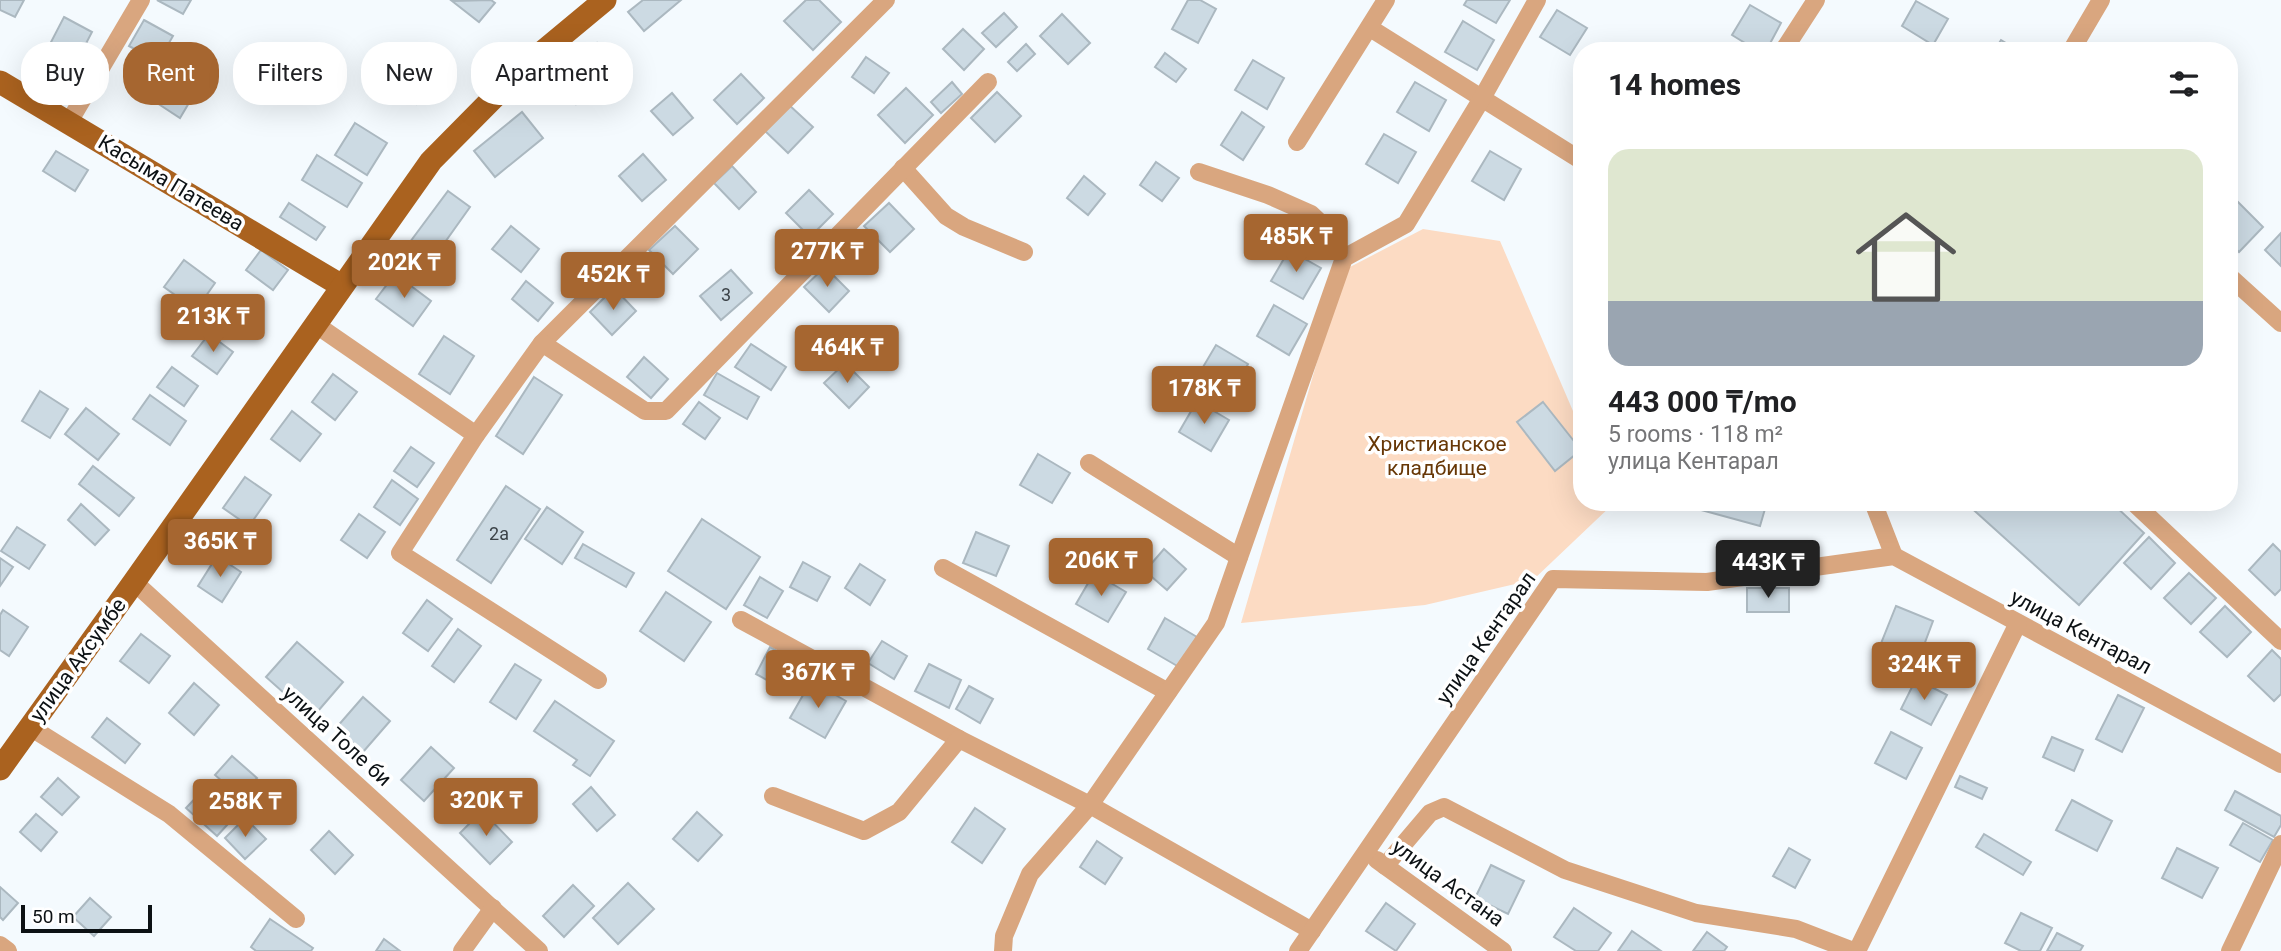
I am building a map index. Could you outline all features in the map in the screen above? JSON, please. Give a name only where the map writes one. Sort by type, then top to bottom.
[{"type":"main road","name":"улица Аксумбе","points":[[1,766],[134,583],[430,161],[523,68],[605,0]]},
{"type":"main road","name":"Касыма Патеева","points":[[0,82],[342,286]]},
{"type":"street","points":[[69,122],[141,0]]},
{"type":"street","points":[[598,680],[400,553],[476,435],[541,343],[886,0]]},
{"type":"street","points":[[1297,142],[1386,0]]},
{"type":"street","points":[[1003,951],[1004,936],[1031,874],[1090,805],[1216,623],[1344,258],[1406,224],[1481,100],[1537,0]]},
{"type":"street","points":[[1789,42],[1816,0]]},
{"type":"street","points":[[2076,42],[2101,0]]},
{"type":"street","points":[[1370,28],[1573,156]]},
{"type":"street","points":[[541,343],[645,411],[666,411],[988,82]]},
{"type":"street","points":[[903,168],[946,216],[964,227],[1024,252]]},
{"type":"street","points":[[1199,172],[1268,195],[1311,214],[1328,230],[1344,258]]},
{"type":"street","points":[[2238,284],[2281,323]]},
{"type":"street","points":[[315,324],[476,435]]},
{"type":"street","points":[[1089,463],[1239,557]]},
{"type":"street","points":[[1876,511],[1894,556]]},
{"type":"street","points":[[2143,511],[2281,641]]},
{"type":"street","name":"улица Кентарал","points":[[1298,951],[1553,579],[1707,582],[1894,556],[2281,764]]},
{"type":"street","points":[[943,568],[1168,692]]},
{"type":"street","name":"улица Толе би","points":[[134,583],[539,951]]},
{"type":"street","points":[[741,620],[959,739],[1090,805],[1311,931]]},
{"type":"street","points":[[1385,866],[1430,813],[1444,807],[1566,870],[1696,913],[1796,929],[1855,951],[2018,623]]},
{"type":"street","points":[[30,727],[169,814],[296,919]]},
{"type":"street","points":[[774,796],[864,831],[899,813],[959,739]]},
{"type":"street","points":[[2230,951],[2281,844]]},
{"type":"street","name":"улица Астана","points":[[1366,852],[1503,951]]},
{"type":"street","points":[[462,951],[493,908]]},
{"type":"street","points":[[0,945],[8,951]]},
{"type":"green space","name":"Христианское кладбище","points":[[1423,229],[1500,241],[1573,411],[1573,511],[1606,511],[1533,580],[1425,605],[1241,623],[1340,283],[1350,267]]},
{"type":"building","points":[[0,0],[24,0],[15,17],[0,10]]},
{"type":"building","points":[[157,0],[191,0],[183,14]]},
{"type":"building","points":[[491,0],[495,3],[479,22],[452,1]]},
{"type":"building","points":[[643,0],[681,0],[644,31],[628,12]]},
{"type":"building","points":[[806,0],[819,0],[841,22],[813,50],[784,21]]},
{"type":"building","points":[[1188,0],[1200,0],[1216,9],[1198,43],[1172,29]]},
{"type":"building","points":[[1467,0],[1510,0],[1496,23],[1464,5]]},
{"type":"building","points":[[1916,1],[1948,19],[1935,42],[1928,42],[1902,26]]},
{"type":"building","points":[[1750,5],[1781,23],[1771,42],[1743,42],[1732,35]]},
{"type":"building","points":[[1557,10],[1587,28],[1578,42],[1573,42],[1570,55],[1540,37]]},
{"type":"building","points":[[1004,13],[1017,27],[996,47],[982,33]]},
{"type":"building","points":[[1062,14],[1090,43],[1068,64],[1040,36]]},
{"type":"building","points":[[64,17],[92,32],[87,42],[51,42]]},
{"type":"building","points":[[144,20],[173,36],[170,42],[131,42]]},
{"type":"building","points":[[1463,21],[1494,40],[1477,70],[1445,52]]},
{"type":"building","points":[[963,29],[984,49],[964,70],[943,49]]},
{"type":"building","points":[[1026,44],[1035,54],[1017,71],[1008,62]]},
{"type":"building","points":[[1165,53],[1186,69],[1176,82],[1155,67]]},
{"type":"building","points":[[866,57],[889,73],[874,93],[852,77]]},
{"type":"building","points":[[1253,60],[1284,78],[1267,109],[1235,90]]},
{"type":"building","points":[[741,74],[764,98],[737,124],[714,100]]},
{"type":"building","points":[[952,82],[962,94],[941,113],[931,102]]},
{"type":"building","points":[[1415,82],[1446,100],[1429,131],[1397,112]]},
{"type":"building","points":[[906,88],[933,115],[905,143],[878,115]]},
{"type":"building","points":[[997,92],[1021,116],[995,142],[971,118]]},
{"type":"building","points":[[672,93],[693,118],[673,135],[651,111]]},
{"type":"building","points":[[788,104],[813,127],[788,153],[764,130]]},
{"type":"building","points":[[160,105],[188,105],[180,118]]},
{"type":"building","points":[[522,112],[543,138],[495,177],[474,151]]},
{"type":"building","points":[[1242,112],[1264,127],[1243,160],[1221,145]]},
{"type":"building","points":[[355,123],[387,143],[367,175],[335,155]]},
{"type":"building","points":[[1384,134],[1416,152],[1398,183],[1366,164]]},
{"type":"building","points":[[56,151],[88,170],[75,191],[43,171]]},
{"type":"building","points":[[1490,151],[1521,169],[1504,200],[1472,181]]},
{"type":"building","points":[[643,154],[666,180],[642,201],[619,176]]},
{"type":"building","points":[[317,155],[362,183],[347,207],[302,180]]},
{"type":"building","points":[[1156,162],[1179,178],[1162,201],[1140,185]]},
{"type":"building","points":[[732,166],[756,192],[739,209],[714,183]]},
{"type":"building","points":[[1084,176],[1105,194],[1088,215],[1067,198]]},
{"type":"building","points":[[809,190],[833,214],[810,237],[786,213]]},
{"type":"building","points":[[448,191],[470,207],[433,259],[410,242]]},
{"type":"building","points":[[2238,202],[2263,227],[2238,251]]},
{"type":"building","points":[[289,203],[325,227],[316,240],[280,217]]},
{"type":"building","points":[[889,203],[914,229],[890,252],[864,226]]},
{"type":"building","points":[[511,226],[539,249],[521,272],[492,249]]},
{"type":"building","points":[[675,226],[698,249],[673,274],[649,250]]},
{"type":"building","points":[[2281,233],[2281,266],[2265,250]]},
{"type":"building","points":[[261,250],[288,270],[273,290],[246,270]]},
{"type":"building","points":[[1289,250],[1321,268],[1303,299],[1271,281]]},
{"type":"building","points":[[184,260],[215,283],[196,310],[164,287]]},
{"type":"building","points":[[825,267],[849,291],[829,312],[804,287]]},
{"type":"building","points":[[731,270],[752,293],[721,320],[700,296]]},
{"type":"building","points":[[395,274],[431,301],[413,326],[376,299]]},
{"type":"building","points":[[526,281],[553,303],[538,321],[512,299]]},
{"type":"building","points":[[614,288],[636,311],[612,335],[590,312]]},
{"type":"building","points":[[1274,305],[1307,324],[1289,355],[1257,336]]},
{"type":"building","points":[[209,334],[233,352],[217,374],[192,356]]},
{"type":"building","points":[[444,336],[474,356],[450,394],[419,374]]},
{"type":"building","points":[[751,344],[786,367],[771,390],[735,367]]},
{"type":"building","points":[[1216,345],[1248,364],[1225,407],[1190,389]]},
{"type":"building","points":[[644,357],[668,379],[651,398],[627,377]]},
{"type":"building","points":[[845,363],[869,387],[849,408],[824,383]]},
{"type":"building","points":[[172,367],[198,386],[184,406],[157,387]]},
{"type":"building","points":[[717,373],[759,397],[747,419],[704,395]]},
{"type":"building","points":[[333,374],[357,392],[335,420],[312,402]]},
{"type":"building","points":[[534,377],[562,395],[523,454],[496,436]]},
{"type":"building","points":[[40,391],[68,409],[50,438],[22,421]]},
{"type":"building","points":[[150,395],[186,421],[170,445],[133,419]]},
{"type":"building","points":[[1197,401],[1229,420],[1211,451],[1179,432]]},
{"type":"building","points":[[699,402],[720,418],[705,439],[683,424]]},
{"type":"building","points":[[1543,402],[1573,440],[1573,456],[1555,471],[1517,422]]},
{"type":"building","points":[[86,408],[119,434],[98,460],[65,434]]},
{"type":"building","points":[[292,411],[321,434],[300,461],[271,439]]},
{"type":"building","points":[[411,447],[434,463],[417,487],[394,471]]},
{"type":"building","points":[[1038,454],[1070,473],[1052,503],[1020,485]]},
{"type":"building","points":[[93,466],[134,498],[119,516],[79,484]]},
{"type":"building","points":[[245,477],[271,495],[249,526],[223,508]]},
{"type":"building","points":[[392,480],[418,499],[400,525],[374,507]]},
{"type":"building","points":[[506,486],[540,509],[491,583],[457,560]]},
{"type":"building","points":[[81,504],[109,530],[95,545],[68,520]]},
{"type":"building","points":[[547,507],[583,532],[562,564],[525,539]]},
{"type":"building","points":[[1705,511],[1764,511],[1760,526]]},
{"type":"building","points":[[1975,511],[2121,511],[2144,533],[2079,605]]},
{"type":"building","points":[[359,514],[385,532],[367,558],[341,540]]},
{"type":"building","points":[[702,519],[760,557],[726,609],[668,571]]},
{"type":"building","points":[[17,527],[45,545],[29,569],[1,551]]},
{"type":"building","points":[[976,532],[1009,546],[996,576],[963,563]]},
{"type":"building","points":[[2149,537],[2175,563],[2151,589],[2124,563]]},
{"type":"building","points":[[583,544],[634,573],[626,587],[575,558]]},
{"type":"building","points":[[2273,544],[2281,552],[2281,589],[2275,595],[2249,570]]},
{"type":"building","points":[[1164,549],[1186,569],[1167,590],[1145,571]]},
{"type":"building","points":[[217,556],[241,572],[222,602],[198,586]]},
{"type":"building","points":[[0,558],[13,567],[0,586]]},
{"type":"building","points":[[803,562],[830,577],[817,601],[790,587]]},
{"type":"building","points":[[860,564],[885,580],[870,605],[845,588]]},
{"type":"building","points":[[1094,573],[1126,592],[1108,622],[1076,604]]},
{"type":"building","points":[[2189,573],[2216,598],[2191,624],[2164,598]]},
{"type":"building","points":[[760,577],[783,591],[767,618],[744,605]]},
{"type":"building","points":[[1747,588],[1789,588],[1789,612],[1747,612]]},
{"type":"building","points":[[666,592],[711,622],[684,661],[640,631]]},
{"type":"building","points":[[427,600],[452,619],[428,651],[403,633]]},
{"type":"building","points":[[1896,606],[1933,621],[1918,661],[1880,646]]},
{"type":"building","points":[[2225,606],[2251,632],[2227,657],[2200,632]]},
{"type":"building","points":[[3,610],[28,627],[9,656],[0,650],[0,615]]},
{"type":"building","points":[[1165,618],[1197,637],[1179,667],[1148,649]]},
{"type":"building","points":[[458,629],[481,646],[454,682],[432,666]]},
{"type":"building","points":[[141,634],[170,656],[149,683],[120,661]]},
{"type":"building","points":[[882,641],[907,656],[894,679],[868,663]]},
{"type":"building","points":[[297,642],[343,682],[312,718],[266,677]]},
{"type":"building","points":[[770,647],[801,664],[787,691],[756,674]]},
{"type":"building","points":[[2272,650],[2281,659],[2281,694],[2274,701],[2248,676]]},
{"type":"building","points":[[515,664],[541,680],[516,719],[490,702]]},
{"type":"building","points":[[929,664],[961,680],[949,708],[915,691]]},
{"type":"building","points":[[1916,679],[1947,695],[1931,725],[1901,709]]},
{"type":"building","points":[[811,681],[846,701],[825,738],[790,718]]},
{"type":"building","points":[[194,683],[219,705],[194,735],[169,713]]},
{"type":"building","points":[[969,686],[993,699],[980,723],[956,709]]},
{"type":"building","points":[[2118,695],[2144,708],[2122,752],[2096,739]]},
{"type":"building","points":[[363,697],[390,721],[363,752],[336,728]]},
{"type":"building","points":[[555,701],[614,741],[590,776],[573,765],[577,760],[534,731]]},
{"type":"building","points":[[107,718],[140,744],[125,763],[92,737]]},
{"type":"building","points":[[1891,732],[1922,748],[1906,779],[1875,763]]},
{"type":"building","points":[[2052,737],[2083,750],[2074,771],[2043,757]]},
{"type":"building","points":[[431,747],[454,768],[424,801],[401,780]]},
{"type":"building","points":[[232,756],[257,778],[240,797],[215,775]]},
{"type":"building","points":[[1960,776],[1987,788],[1982,799],[1955,787]]},
{"type":"building","points":[[58,778],[79,797],[62,815],[41,797]]},
{"type":"building","points":[[207,786],[238,813],[217,836],[186,808]]},
{"type":"building","points":[[591,787],[615,815],[597,831],[573,804]]},
{"type":"building","points":[[2235,791],[2281,816],[2281,825],[2274,837],[2225,810]]},
{"type":"building","points":[[2072,800],[2112,821],[2097,851],[2056,830]]},
{"type":"building","points":[[975,808],[1005,829],[982,863],[952,842]]},
{"type":"building","points":[[482,811],[512,842],[490,864],[460,833]]},
{"type":"building","points":[[697,812],[722,835],[698,861],[673,839]]},
{"type":"building","points":[[36,814],[57,832],[41,851],[20,832]]},
{"type":"building","points":[[245,818],[266,839],[245,859],[225,838]]},
{"type":"building","points":[[2243,823],[2273,840],[2260,862],[2230,845]]},
{"type":"building","points":[[329,831],[353,855],[335,874],[311,850]]},
{"type":"building","points":[[1984,834],[2031,862],[2023,875],[1976,847]]},
{"type":"building","points":[[1097,841],[1122,858],[1105,884],[1080,867]]},
{"type":"building","points":[[1789,848],[1810,860],[1795,888],[1773,876]]},
{"type":"building","points":[[2177,848],[2218,868],[2202,898],[2162,878]]},
{"type":"building","points":[[1491,865],[1524,881],[1508,914],[1475,898]]},
{"type":"building","points":[[628,883],[654,909],[618,944],[593,918]]},
{"type":"building","points":[[573,885],[594,906],[564,937],[543,916]]},
{"type":"building","points":[[0,887],[18,903],[3,920],[0,917]]},
{"type":"building","points":[[90,898],[111,917],[94,936],[73,917]]},
{"type":"building","points":[[1386,903],[1415,924],[1396,951],[1366,931]]},
{"type":"building","points":[[1574,908],[1611,933],[1598,951],[1576,951],[1554,937]]},
{"type":"building","points":[[2021,913],[2052,928],[2040,951],[2021,951],[2005,943]]},
{"type":"building","points":[[270,919],[313,948],[311,951],[256,951],[251,947]]},
{"type":"building","points":[[1632,931],[1661,951],[1618,951]]},
{"type":"building","points":[[1707,932],[1727,947],[1724,951],[1693,951]]},
{"type":"building","points":[[2057,933],[2083,946],[2080,951],[2047,951]]},
{"type":"building","points":[[384,939],[400,951],[376,951]]}]
